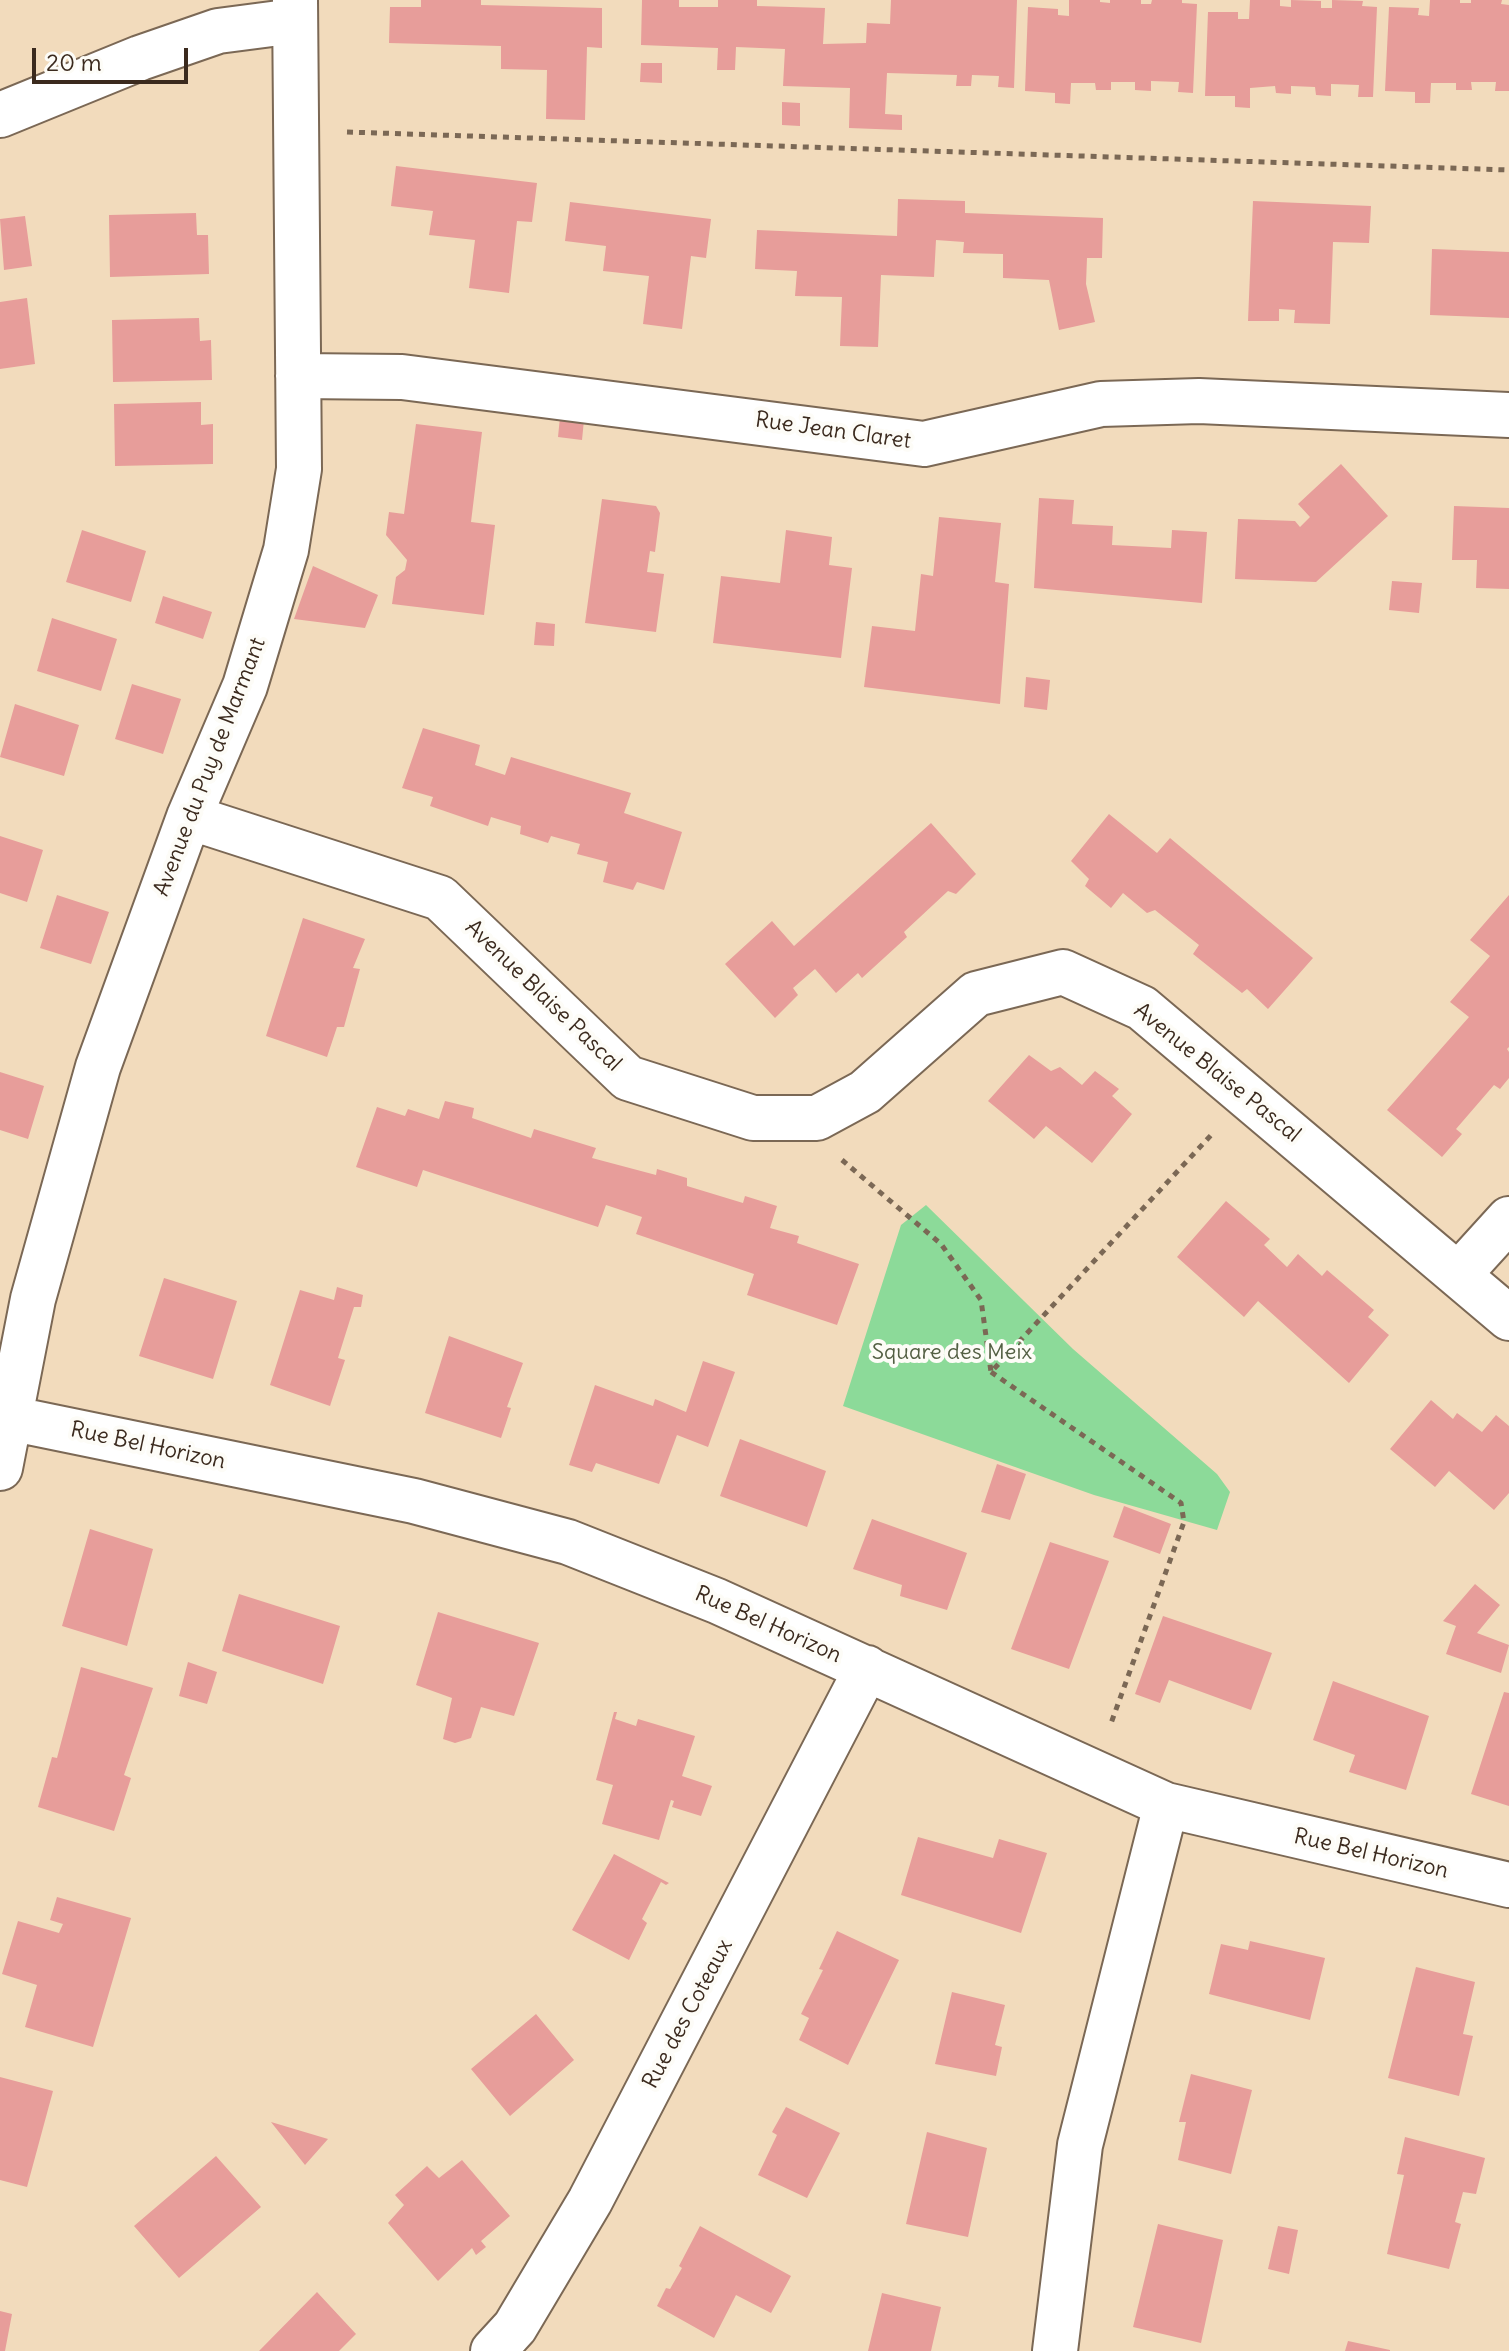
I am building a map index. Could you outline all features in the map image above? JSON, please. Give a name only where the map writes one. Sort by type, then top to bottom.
[{"type":"street","points":[[0,115],[140,58],[218,31],[295,10]]},
{"type":"street","name":"Avenue du Puy de Marmant","points":[[0,1468],[33,1299],[98,1067],[189,817],[245,686],[286,550],[299,469],[295,10]]},
{"type":"street","name":"Rue Jean Claret","points":[[298,376],[402,377],[924,444],[1101,404],[1199,401],[1509,415]]},
{"type":"street","name":"Avenue Blaise Pascal","points":[[189,817],[440,898],[628,1078],[753,1118],[817,1118],[865,1092],[976,994],[1063,972],[1142,1008],[1509,1318]]},
{"type":"street","points":[[1459,1274],[1509,1219]]},
{"type":"street","name":"Rue Bel Horizon","points":[[9,1418],[414,1501],[568,1542],[717,1601],[1166,1805],[1509,1885]]},
{"type":"street","name":"Rue des Coteaux","points":[[493,2351],[515,2327],[590,2201],[867,1668]]},
{"type":"street","points":[[1055,2351],[1080,2145],[1166,1805]]},
{"type":"path","points":[[347,132],[1509,170]]},
{"type":"path","points":[[991,1372],[1247,1096]]},
{"type":"path","points":[[793,1118],[941,1244],[981,1300],[991,1372],[1181,1503],[1184,1522],[1103,1746],[1099,1776]]},
{"type":"green space","name":"Square des Meix","points":[[926,1205],[1073,1349],[1217,1474],[1230,1492],[1217,1530],[1094,1495],[843,1406],[901,1225]]},
{"type":"building","points":[[421,0],[481,0],[481,5],[602,8],[602,48],[587,47],[585,120],[546,119],[547,70],[501,69],[501,46],[389,43],[390,7],[421,7]]},
{"type":"building","points":[[642,0],[679,0],[679,7],[718,7],[718,0],[757,0],[757,6],[825,8],[823,44],[866,43],[867,23],[890,24],[891,0],[1017,0],[1014,88],[998,87],[999,76],[972,75],[971,86],[956,86],[957,75],[887,73],[885,114],[902,115],[902,130],[849,128],[850,88],[783,86],[785,49],[736,47],[735,70],[717,70],[718,48],[641,45]]},
{"type":"building","points":[[1069,0],[1110,3],[1110,0],[1141,0],[1141,4],[1151,4],[1152,0],[1182,0],[1182,3],[1197,4],[1193,93],[1178,92],[1179,82],[1151,81],[1151,91],[1135,90],[1135,82],[1111,82],[1111,90],[1096,90],[1095,83],[1071,83],[1070,104],[1055,103],[1055,93],[1025,91],[1028,7],[1058,9],[1058,15],[1069,16]]},
{"type":"building","points":[[1250,0],[1280,0],[1280,6],[1291,7],[1291,0],[1321,1],[1321,8],[1332,8],[1332,0],[1363,1],[1362,6],[1377,7],[1373,97],[1358,97],[1359,85],[1331,84],[1331,96],[1316,95],[1315,87],[1291,86],[1291,94],[1276,93],[1275,86],[1250,88],[1250,108],[1235,107],[1235,96],[1205,96],[1208,12],[1238,12],[1238,19],[1249,19]]},
{"type":"building","points":[[1430,0],[1471,3],[1471,0],[1502,0],[1501,4],[1509,5],[1509,91],[1495,91],[1496,82],[1471,82],[1472,90],[1456,90],[1456,83],[1431,83],[1430,103],[1415,103],[1415,92],[1385,91],[1389,7],[1419,8],[1418,15],[1429,16]]},
{"type":"building","points":[[641,63],[662,63],[662,83],[640,82]]},
{"type":"building","points":[[782,102],[800,103],[800,126],[782,125]]},
{"type":"building","points":[[396,166],[537,183],[532,222],[517,221],[509,293],[469,288],[475,240],[429,235],[433,211],[391,206]]},
{"type":"building","points":[[898,199],[965,201],[965,213],[1103,218],[1102,258],[1087,258],[1086,284],[1095,322],[1059,330],[1049,280],[1003,278],[1003,254],[963,253],[964,242],[936,240],[934,277],[881,275],[878,347],[840,346],[842,297],[795,296],[797,271],[755,269],[757,230],[897,236]]},
{"type":"building","points":[[1253,201],[1371,206],[1369,243],[1333,242],[1330,324],[1294,323],[1295,310],[1279,309],[1279,321],[1248,321]]},
{"type":"building","points":[[570,202],[711,219],[706,258],[691,256],[682,329],[643,324],[649,276],[603,271],[606,246],[565,241]]},
{"type":"building","points":[[196,213],[197,235],[208,235],[209,274],[110,277],[109,215]]},
{"type":"building","points":[[25,216],[32,266],[4,270],[0,219]]},
{"type":"building","points":[[1432,249],[1509,252],[1509,318],[1430,315]]},
{"type":"building","points":[[27,298],[35,364],[0,369],[0,302]]},
{"type":"building","points":[[199,318],[200,341],[211,340],[212,380],[113,382],[112,320]]},
{"type":"building","points":[[201,402],[201,425],[213,424],[213,464],[115,466],[114,404]]},
{"type":"building","points":[[560,417],[584,420],[582,440],[558,437]]},
{"type":"building","points":[[416,424],[482,432],[471,522],[495,525],[484,615],[392,604],[396,577],[405,570],[407,560],[386,535],[389,512],[404,514]]},
{"type":"building","points":[[1341,464],[1388,516],[1316,582],[1235,579],[1238,519],[1295,521],[1300,527],[1310,517],[1298,504]]},
{"type":"building","points":[[1039,498],[1074,500],[1072,524],[1113,526],[1112,545],[1171,548],[1172,530],[1207,532],[1202,603],[1034,588]]},
{"type":"building","points":[[602,499],[656,506],[660,513],[655,552],[650,551],[647,572],[664,574],[656,632],[585,623]]},
{"type":"building","points":[[1454,506],[1509,508],[1509,589],[1476,588],[1477,560],[1452,560]]},
{"type":"building","points":[[939,517],[1001,523],[995,582],[1009,584],[1000,704],[864,687],[872,626],[915,631],[921,574],[933,576]]},
{"type":"building","points":[[82,530],[146,551],[131,602],[66,582]]},
{"type":"building","points":[[786,530],[832,537],[829,565],[852,568],[841,658],[713,643],[721,576],[780,583]]},
{"type":"building","points":[[313,566],[378,595],[365,628],[294,619]]},
{"type":"building","points":[[1392,581],[1422,583],[1419,613],[1389,610]]},
{"type":"building","points":[[163,596],[212,612],[203,639],[155,623]]},
{"type":"building","points":[[52,618],[117,639],[101,691],[37,671]]},
{"type":"building","points":[[536,622],[555,624],[554,646],[534,645]]},
{"type":"building","points":[[1026,677],[1050,680],[1047,710],[1024,707]]},
{"type":"building","points":[[132,684],[181,699],[163,754],[115,739]]},
{"type":"building","points":[[15,704],[79,725],[64,776],[0,757]]},
{"type":"building","points":[[423,728],[480,745],[475,765],[505,775],[511,757],[631,793],[624,813],[682,832],[664,890],[637,882],[633,890],[603,882],[608,862],[577,854],[580,844],[551,836],[548,843],[520,834],[521,826],[491,817],[488,826],[430,806],[433,797],[402,788]]},
{"type":"building","points":[[1109,814],[1157,853],[1170,838],[1313,958],[1268,1009],[1247,989],[1242,993],[1193,954],[1199,945],[1155,910],[1147,913],[1123,893],[1111,908],[1085,886],[1089,879],[1071,861]]},
{"type":"building","points":[[931,823],[976,874],[956,894],[948,891],[904,932],[907,937],[862,978],[858,973],[836,993],[815,969],[793,988],[798,995],[775,1018],[725,964],[772,921],[794,946]]},
{"type":"building","points":[[0,836],[43,850],[27,902],[0,893]]},
{"type":"building","points":[[57,895],[109,912],[91,964],[40,948]]},
{"type":"building","points":[[1509,895],[1509,1078],[1500,1089],[1494,1085],[1456,1129],[1462,1134],[1442,1157],[1387,1110],[1469,1017],[1450,1002],[1490,956],[1470,940]]},
{"type":"building","points":[[303,918],[365,939],[353,968],[360,969],[344,1027],[337,1027],[327,1057],[266,1036]]},
{"type":"building","points":[[1029,1055],[1051,1071],[1060,1067],[1082,1085],[1095,1071],[1119,1089],[1112,1096],[1132,1114],[1092,1163],[1046,1126],[1034,1139],[988,1101]]},
{"type":"building","points":[[0,1072],[44,1086],[28,1139],[0,1130]]},
{"type":"building","points":[[445,1101],[474,1108],[472,1118],[531,1138],[534,1129],[596,1148],[592,1158],[656,1175],[657,1169],[687,1178],[687,1186],[743,1203],[745,1196],[777,1206],[770,1228],[799,1236],[797,1243],[859,1264],[837,1325],[747,1295],[754,1274],[636,1234],[642,1217],[606,1205],[598,1227],[423,1170],[417,1187],[356,1167],[377,1107],[405,1116],[408,1109],[439,1119]]},
{"type":"building","points":[[1226,1201],[1270,1239],[1264,1245],[1287,1267],[1298,1254],[1322,1276],[1327,1270],[1374,1310],[1368,1317],[1389,1335],[1349,1383],[1258,1301],[1244,1317],[1177,1257]]},
{"type":"building","points":[[164,1278],[237,1301],[213,1379],[139,1356]]},
{"type":"building","points":[[337,1287],[363,1295],[361,1307],[354,1307],[338,1358],[345,1360],[330,1406],[270,1385],[300,1290],[334,1300]]},
{"type":"building","points":[[449,1336],[523,1363],[507,1407],[511,1408],[501,1438],[425,1413]]},
{"type":"building","points":[[703,1361],[735,1372],[708,1447],[677,1435],[659,1484],[596,1463],[592,1472],[569,1465],[595,1385],[653,1406],[655,1399],[686,1412]]},
{"type":"building","points":[[1431,1400],[1453,1419],[1457,1413],[1482,1432],[1496,1415],[1509,1426],[1509,1493],[1494,1510],[1449,1471],[1435,1487],[1390,1449]]},
{"type":"building","points":[[740,1439],[826,1471],[807,1527],[720,1496]]},
{"type":"building","points":[[997,1464],[1026,1474],[1010,1520],[981,1512]]},
{"type":"building","points":[[1124,1506],[1171,1524],[1160,1554],[1113,1537]]},
{"type":"building","points":[[872,1519],[967,1553],[947,1610],[900,1596],[902,1585],[853,1569]]},
{"type":"building","points":[[90,1529],[153,1549],[127,1646],[62,1626]]},
{"type":"building","points":[[1050,1542],[1109,1561],[1069,1669],[1011,1649]]},
{"type":"building","points":[[1475,1584],[1500,1605],[1477,1633],[1509,1645],[1501,1673],[1446,1654],[1456,1626],[1443,1621]]},
{"type":"building","points":[[239,1594],[340,1626],[323,1684],[222,1651]]},
{"type":"building","points":[[438,1612],[539,1643],[514,1716],[481,1707],[471,1738],[455,1743],[443,1739],[452,1698],[416,1685]]},
{"type":"building","points":[[1163,1616],[1272,1653],[1251,1710],[1169,1680],[1160,1703],[1135,1694]]},
{"type":"building","points":[[188,1662],[217,1672],[207,1704],[179,1696]]},
{"type":"building","points":[[81,1667],[153,1688],[124,1775],[131,1778],[114,1831],[38,1807],[52,1757],[57,1758]]},
{"type":"building","points":[[1333,1681],[1429,1716],[1406,1790],[1349,1772],[1355,1755],[1313,1740]]},
{"type":"building","points":[[1504,1692],[1509,1693],[1509,1806],[1471,1794]]},
{"type":"building","points":[[614,1712],[617,1712],[615,1719],[636,1726],[638,1719],[695,1736],[682,1776],[712,1786],[701,1816],[672,1807],[674,1801],[671,1800],[659,1840],[602,1824],[613,1785],[596,1780]]},
{"type":"building","points":[[918,1837],[993,1858],[999,1839],[1047,1853],[1021,1933],[901,1895]]},
{"type":"building","points":[[614,1854],[669,1883],[661,1882],[642,1919],[647,1923],[629,1960],[572,1930]]},
{"type":"building","points":[[57,1897],[131,1918],[93,2047],[25,2027],[37,1985],[2,1974],[18,1921],[59,1933],[63,1924],[50,1920]]},
{"type":"building","points":[[837,1931],[899,1960],[848,2065],[799,2040],[809,2018],[801,2014],[823,1970],[819,1969]]},
{"type":"building","points":[[1250,1941],[1325,1958],[1310,2020],[1209,1994],[1221,1944],[1248,1950]]},
{"type":"building","points":[[1416,1967],[1475,1982],[1463,2034],[1473,2036],[1459,2096],[1388,2078]]},
{"type":"building","points":[[952,1992],[1005,2005],[995,2045],[1002,2047],[996,2076],[935,2064]]},
{"type":"building","points":[[536,2014],[574,2060],[510,2116],[471,2069]]},
{"type":"building","points":[[1191,2074],[1252,2090],[1231,2174],[1178,2160],[1186,2122],[1179,2122]]},
{"type":"building","points":[[0,2077],[53,2091],[27,2187],[0,2180]]},
{"type":"building","points":[[786,2107],[840,2133],[807,2198],[758,2175],[777,2135],[772,2132]]},
{"type":"building","points":[[271,2122],[328,2139],[305,2165]]},
{"type":"building","points":[[927,2132],[987,2148],[968,2237],[906,2224]]},
{"type":"building","points":[[1405,2137],[1485,2158],[1476,2194],[1463,2192],[1455,2222],[1461,2224],[1449,2269],[1387,2254],[1404,2175],[1397,2174]]},
{"type":"building","points":[[216,2156],[261,2207],[179,2278],[134,2226]]},
{"type":"building","points":[[462,2160],[510,2216],[481,2241],[486,2247],[476,2255],[472,2248],[438,2281],[388,2223],[404,2205],[395,2195],[427,2166],[439,2178]]},
{"type":"building","points":[[1158,2224],[1223,2240],[1201,2343],[1133,2327]]},
{"type":"building","points":[[700,2226],[791,2276],[771,2313],[736,2295],[714,2338],[657,2306],[682,2268],[679,2266]]},
{"type":"building","points":[[1278,2226],[1298,2230],[1289,2274],[1268,2269]]},
{"type":"building","points":[[317,2292],[356,2334],[339,2351],[259,2351]]},
{"type":"building","points":[[882,2293],[941,2307],[931,2351],[868,2351]]},
{"type":"building","points":[[0,2311],[12,2314],[5,2351],[0,2351]]},
{"type":"building","points":[[1348,2341],[1390,2350],[1390,2351],[1345,2351]]}]
